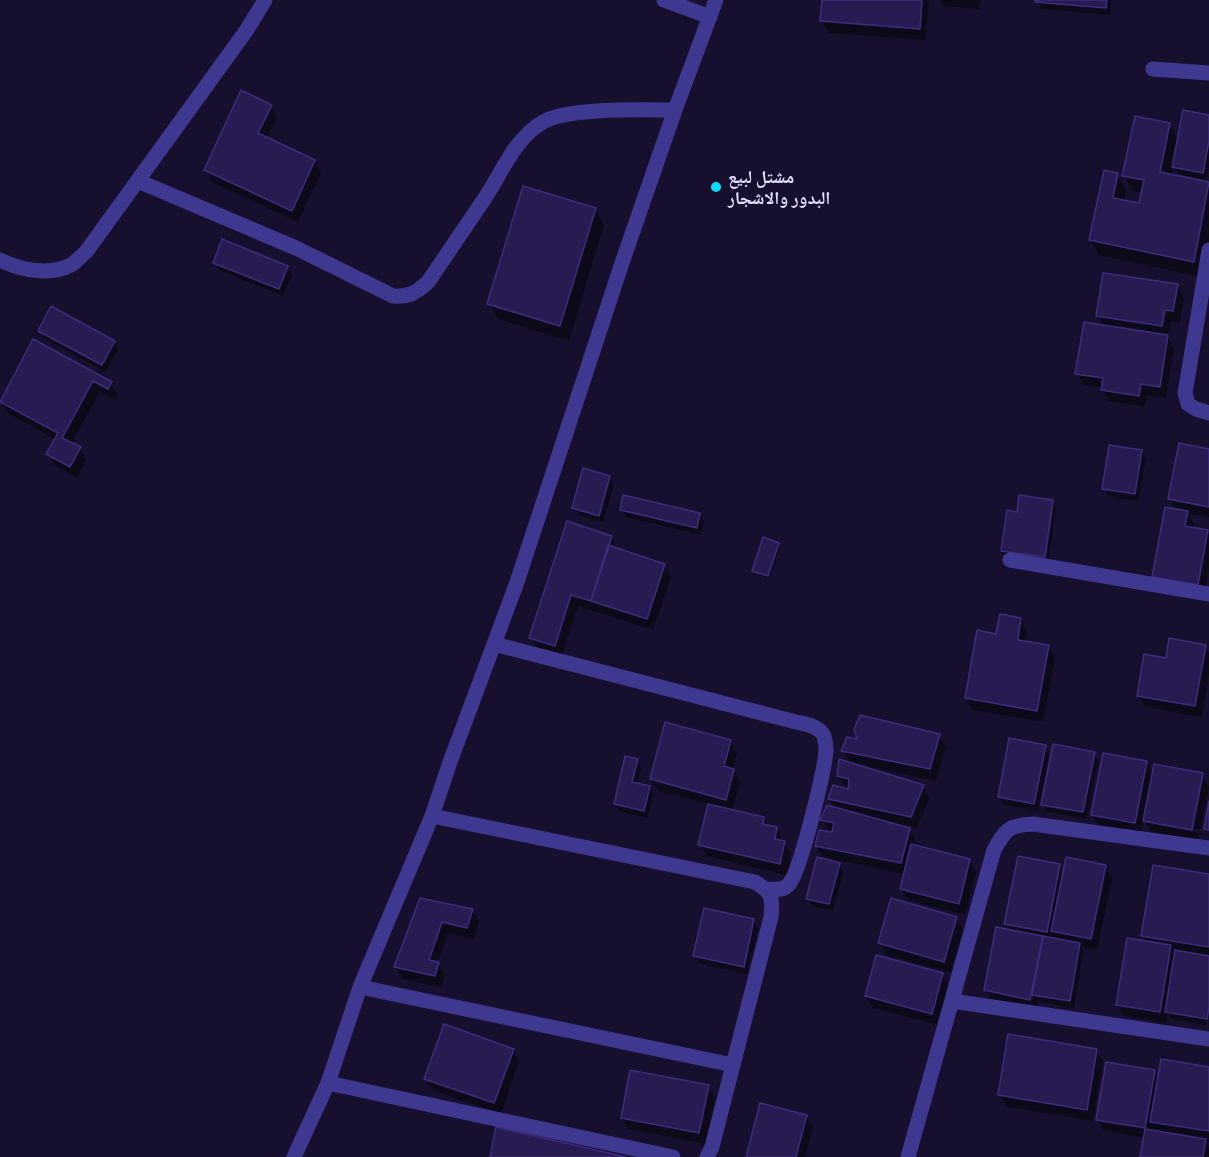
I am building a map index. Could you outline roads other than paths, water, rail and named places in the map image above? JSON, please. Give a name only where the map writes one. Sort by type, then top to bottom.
[{"type":"street","points":[[2,266],[33,271],[52,271],[71,265],[86,252],[246,31],[265,0]]},
{"type":"street","points":[[664,0],[710,17]]},
{"type":"street","points":[[294,1157],[328,1083],[360,987],[432,816],[516,585],[675,110],[716,0]]},
{"type":"street","points":[[1153,69],[1209,73],[1209,63]]},
{"type":"street","points":[[138,182],[296,248],[393,296],[406,297],[417,292],[428,282],[528,132],[544,121],[567,115],[624,110],[675,110]]},
{"type":"street","points":[[1209,250],[1206,288],[1185,393],[1188,404],[1209,413]]},
{"type":"street","points":[[1010,560],[1209,594]]},
{"type":"street","points":[[432,816],[755,882],[767,889],[782,889],[790,883],[798,867],[826,750],[820,731],[812,726],[494,644]]},
{"type":"street","points":[[908,1157],[994,850],[1004,832],[1015,825],[1033,824],[1209,848]]},
{"type":"street","points":[[707,1157],[712,1147],[771,917],[773,902],[767,889]]},
{"type":"street","points":[[360,987],[733,1065]]},
{"type":"street","points":[[952,1001],[1209,1039]]},
{"type":"street","points":[[328,1083],[674,1157]]},
{"type":"place","name":"مشتل لبيع البدور والاشجار","points":[[716,187]]}]
